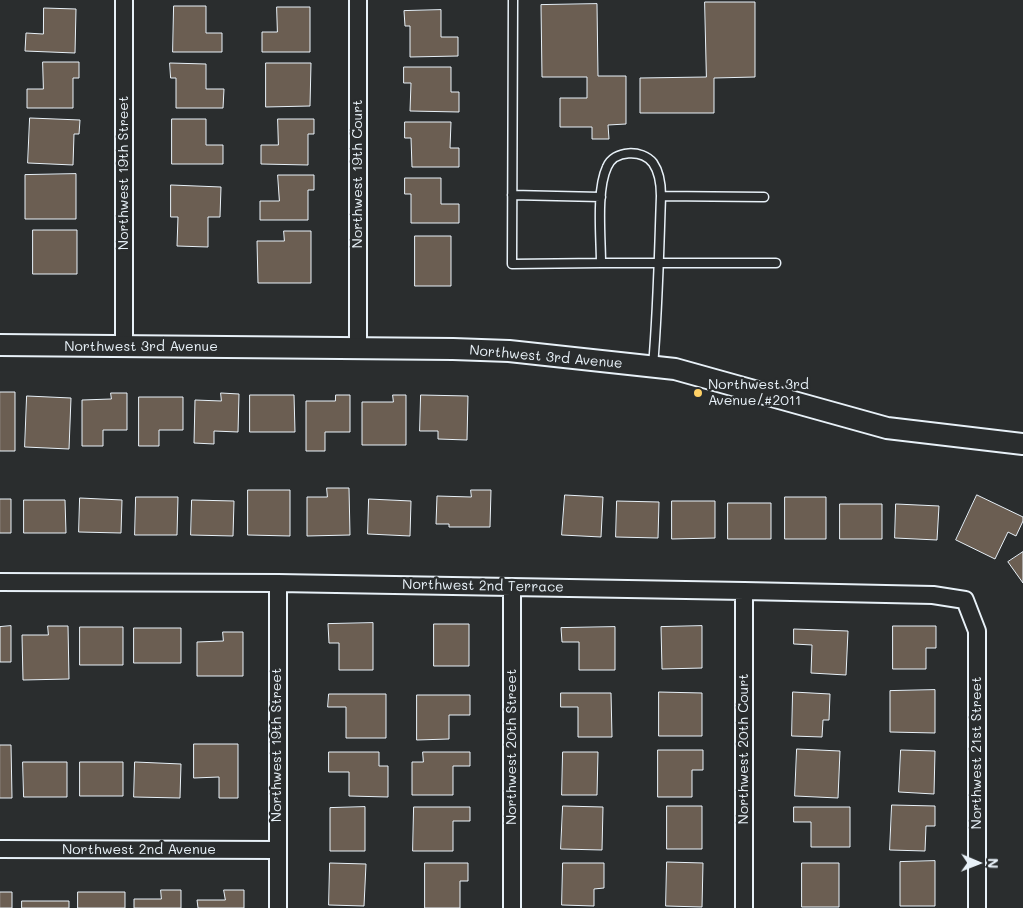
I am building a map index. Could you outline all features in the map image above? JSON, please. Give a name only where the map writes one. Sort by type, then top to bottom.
[{"type":"street","name":"Northwest 19th Street","points":[[124,0],[124,347]]},
{"type":"street","name":"Northwest 19th Court","points":[[358,0],[358,348]]},
{"type":"street","name":"Northwest 3rd Avenue","points":[[0,345],[509,351],[675,369],[887,428],[1023,444]]},
{"type":"street","name":"Northwest 2nd Terrace","points":[[0,582],[278,583],[744,591],[933,595],[965,600]]},
{"type":"street","name":"Northwest 19th Street","points":[[278,583],[278,908]]},
{"type":"street","name":"Northwest 20th Street","points":[[512,587],[512,908]]},
{"type":"street","name":"Northwest 20th Court","points":[[744,591],[744,908]]},
{"type":"street","name":"Northwest 21st Street","points":[[965,600],[977,631],[977,908]]},
{"type":"street","name":"Northwest 2nd Avenue","points":[[0,849],[277,850]]},
{"type":"lane","points":[[513,0],[512,264],[776,264]]},
{"type":"lane","points":[[601,264],[601,197],[607,166],[613,159],[627,153],[642,156],[652,162],[659,178],[661,196],[657,314],[653,367]]},
{"type":"lane","points":[[512,195],[601,197]]},
{"type":"lane","points":[[661,196],[764,197]]},
{"type":"building","points":[[705,2],[755,2],[755,77],[714,78],[714,113],[640,113],[640,78],[706,77]]},
{"type":"building","points":[[597,4],[598,76],[626,76],[626,124],[608,125],[609,139],[592,139],[592,127],[560,127],[560,98],[587,98],[587,77],[542,77],[541,5]]},
{"type":"building","points":[[174,6],[206,6],[206,33],[222,33],[222,52],[173,52]]},
{"type":"building","points":[[277,7],[310,7],[310,52],[262,52],[262,32],[277,32]]},
{"type":"building","points":[[44,8],[76,9],[75,53],[25,51],[26,33],[43,34]]},
{"type":"building","points":[[441,10],[441,37],[458,37],[458,56],[410,57],[410,26],[405,26],[404,11]]},
{"type":"building","points":[[43,62],[79,62],[79,78],[73,78],[73,108],[27,108],[27,89],[43,89]]},
{"type":"building","points":[[170,63],[206,64],[206,89],[224,89],[223,108],[176,108],[176,78],[171,78]]},
{"type":"building","points":[[266,63],[311,63],[310,106],[266,107]]},
{"type":"building","points":[[404,67],[451,67],[451,92],[459,92],[459,112],[410,111],[411,83],[404,83]]},
{"type":"building","points":[[30,118],[80,120],[79,134],[74,134],[73,165],[28,163]]},
{"type":"building","points":[[172,119],[206,119],[206,145],[223,145],[223,164],[172,164]]},
{"type":"building","points":[[278,119],[314,119],[314,134],[308,134],[308,165],[261,164],[261,145],[278,145]]},
{"type":"building","points":[[405,122],[451,122],[450,148],[459,148],[459,167],[412,167],[411,138],[405,138]]},
{"type":"building","points":[[76,174],[76,219],[25,219],[25,175]]},
{"type":"building","points":[[278,175],[314,175],[314,190],[308,190],[308,220],[260,220],[260,201],[279,201]]},
{"type":"building","points":[[405,178],[441,178],[441,204],[459,204],[459,223],[411,223],[411,194],[405,194]]},
{"type":"building","points":[[171,185],[221,187],[220,217],[208,217],[208,247],[177,246],[178,217],[171,217]]},
{"type":"building","points":[[33,230],[77,230],[77,274],[33,274]]},
{"type":"building","points":[[284,231],[311,231],[311,283],[258,283],[257,241],[284,241]]},
{"type":"building","points":[[415,236],[451,236],[451,286],[415,286]]},
{"type":"building","points":[[0,392],[15,392],[15,451],[0,451]]},
{"type":"building","points":[[111,393],[127,393],[127,430],[103,430],[103,446],[82,446],[82,400],[111,399]]},
{"type":"building","points":[[221,393],[239,394],[238,432],[214,431],[214,444],[194,443],[195,400],[221,401]]},
{"type":"building","points":[[250,395],[294,395],[295,432],[250,432]]},
{"type":"building","points":[[336,395],[350,395],[350,432],[325,432],[325,451],[306,451],[306,401],[335,401]]},
{"type":"building","points":[[393,395],[406,395],[406,445],[362,445],[362,402],[393,402]]},
{"type":"building","points":[[421,395],[468,396],[467,440],[438,439],[438,431],[420,431]]},
{"type":"building","points":[[27,396],[71,398],[69,449],[25,447]]},
{"type":"building","points":[[139,397],[183,397],[183,430],[159,430],[159,446],[139,446]]},
{"type":"building","points":[[327,488],[349,488],[350,535],[307,536],[307,497],[327,497]]},
{"type":"building","points":[[248,490],[290,490],[290,536],[248,535]]},
{"type":"building","points":[[471,490],[491,490],[490,527],[449,527],[449,524],[436,524],[437,496],[471,497]]},
{"type":"building","points":[[565,495],[603,497],[601,537],[562,535]]},
{"type":"building","points":[[977,495],[1023,517],[1016,536],[1008,532],[995,559],[956,540]]},
{"type":"building","points":[[136,497],[178,497],[177,535],[135,535]]},
{"type":"building","points":[[785,497],[826,497],[826,539],[785,539]]},
{"type":"building","points":[[80,498],[122,500],[121,533],[79,532]]},
{"type":"building","points":[[0,499],[11,499],[11,533],[0,533]]},
{"type":"building","points":[[369,499],[411,501],[410,536],[368,534]]},
{"type":"building","points":[[24,500],[65,500],[66,533],[24,533]]},
{"type":"building","points":[[192,500],[234,501],[233,536],[191,535]]},
{"type":"building","points":[[617,501],[659,502],[658,538],[616,537]]},
{"type":"building","points":[[672,501],[715,501],[715,538],[672,539]]},
{"type":"building","points":[[728,503],[771,503],[771,539],[728,539]]},
{"type":"building","points":[[840,504],[882,504],[882,539],[840,539]]},
{"type":"building","points":[[896,504],[939,506],[937,540],[895,538]]},
{"type":"building","points":[[1023,552],[1023,583],[1008,562]]},
{"type":"building","points":[[373,623],[373,670],[339,670],[339,643],[329,643],[328,624]]},
{"type":"building","points":[[434,624],[469,624],[469,666],[434,666]]},
{"type":"building","points":[[11,626],[11,662],[0,662],[0,627]]},
{"type":"building","points":[[48,626],[68,626],[69,679],[23,680],[22,635],[48,635]]},
{"type":"building","points":[[702,626],[702,668],[662,669],[661,627]]},
{"type":"building","points":[[893,626],[936,626],[936,648],[926,648],[926,669],[893,669]]},
{"type":"building","points":[[80,627],[123,627],[123,665],[80,665]]},
{"type":"building","points":[[615,627],[615,670],[579,670],[579,642],[562,642],[561,628]]},
{"type":"building","points":[[134,628],[181,628],[181,663],[134,663]]},
{"type":"building","points":[[794,629],[848,631],[846,675],[811,673],[812,645],[794,644]]},
{"type":"building","points":[[223,632],[243,632],[243,676],[197,676],[197,642],[223,641]]},
{"type":"building","points":[[935,690],[935,733],[890,732],[890,691]]},
{"type":"building","points":[[659,692],[702,693],[702,736],[659,736]]},
{"type":"building","points":[[793,692],[830,694],[829,720],[823,720],[822,737],[792,736]]},
{"type":"building","points":[[561,693],[611,693],[612,737],[578,737],[578,707],[561,707]]},
{"type":"building","points":[[329,694],[386,694],[386,738],[346,738],[346,707],[328,707]]},
{"type":"building","points":[[417,695],[470,695],[470,715],[449,715],[449,739],[417,740]]},
{"type":"building","points":[[194,744],[238,744],[238,798],[219,798],[219,777],[194,778]]},
{"type":"building","points":[[0,745],[11,745],[12,798],[0,798]]},
{"type":"building","points":[[797,749],[840,751],[838,798],[795,796]]},
{"type":"building","points":[[658,750],[703,750],[703,770],[692,770],[692,797],[658,797]]},
{"type":"building","points":[[901,750],[935,751],[934,794],[899,792]]},
{"type":"building","points":[[329,752],[379,752],[379,766],[388,766],[388,797],[349,796],[349,772],[329,772]]},
{"type":"building","points":[[423,752],[470,752],[470,766],[453,766],[453,795],[412,795],[412,762],[423,762]]},
{"type":"building","points":[[563,752],[598,752],[597,795],[562,795]]},
{"type":"building","points":[[23,762],[67,762],[67,797],[24,797]]},
{"type":"building","points":[[80,762],[123,762],[123,796],[80,796]]},
{"type":"building","points":[[135,762],[181,764],[180,798],[134,797]]},
{"type":"building","points":[[892,805],[935,806],[935,826],[926,826],[925,851],[890,850]]},
{"type":"building","points":[[563,806],[603,807],[602,850],[561,849]]},
{"type":"building","points":[[667,806],[702,806],[702,849],[667,849]]},
{"type":"building","points":[[365,807],[365,851],[330,851],[330,808]]},
{"type":"building","points":[[414,807],[470,807],[470,821],[453,821],[453,851],[413,851]]},
{"type":"building","points":[[794,807],[850,807],[850,847],[811,847],[811,822],[794,822]]},
{"type":"building","points":[[935,861],[935,906],[900,906],[900,862]]},
{"type":"building","points":[[667,862],[703,863],[702,907],[666,906]]},
{"type":"building","points":[[330,863],[366,864],[364,906],[329,905]]},
{"type":"building","points":[[425,863],[468,863],[468,881],[460,881],[460,908],[425,908]]},
{"type":"building","points":[[563,863],[604,863],[604,888],[594,889],[594,906],[562,905]]},
{"type":"building","points":[[802,863],[839,863],[839,907],[802,907]]},
{"type":"building","points":[[161,890],[181,890],[181,908],[134,908],[134,899],[161,899]]},
{"type":"building","points":[[224,890],[244,890],[244,908],[198,908],[197,900],[225,900]]},
{"type":"building","points":[[0,892],[12,892],[12,908],[0,908]]},
{"type":"building","points":[[78,892],[125,892],[125,908],[78,908]]},
{"type":"building","points":[[22,901],[69,901],[69,908],[22,908]]},
{"type":"place","name":"Northwest 3rd Avenue/#2011","points":[[698,393]]}]
